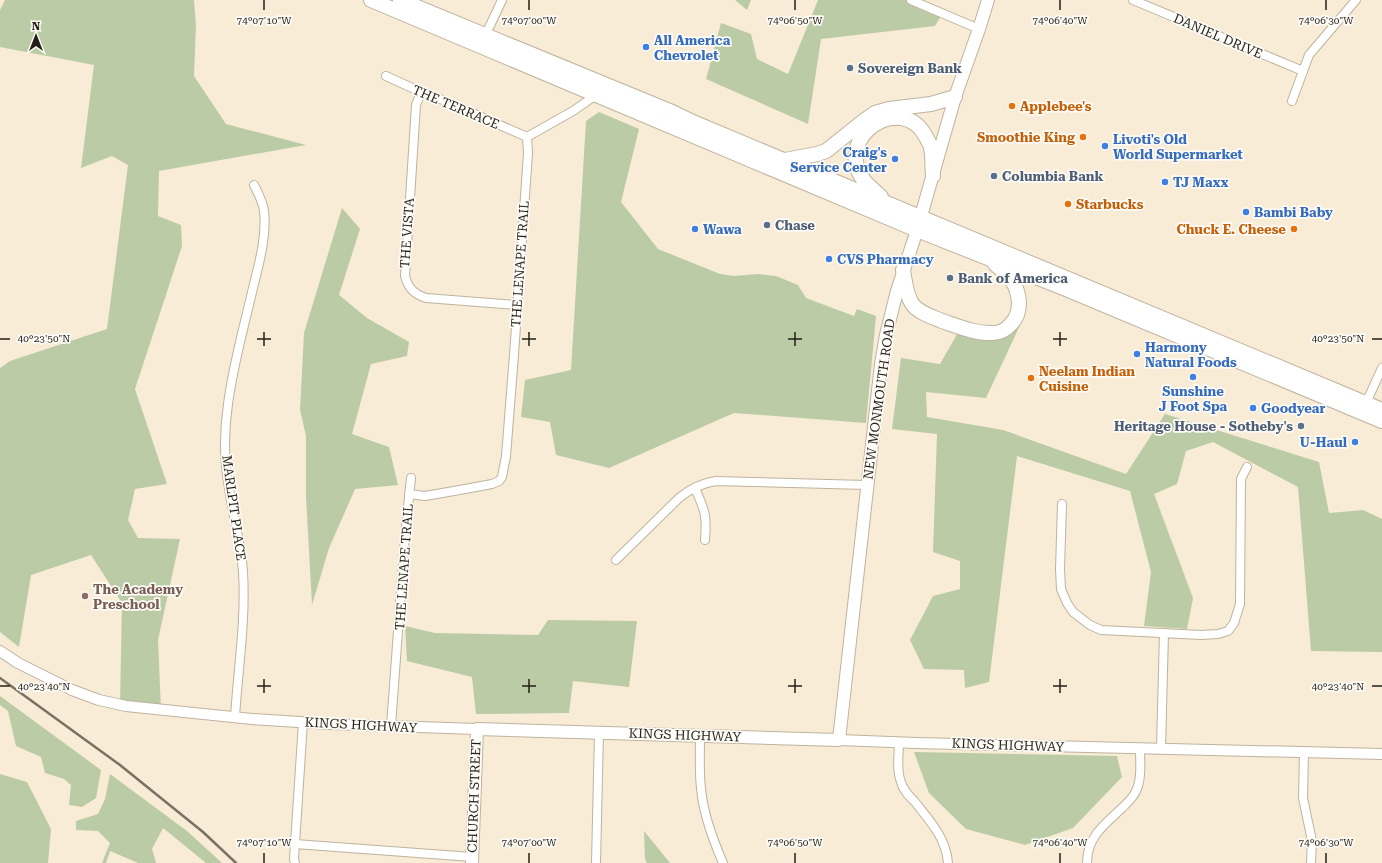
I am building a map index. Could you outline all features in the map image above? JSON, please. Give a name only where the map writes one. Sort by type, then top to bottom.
[{"type":"highway","points":[[371,0],[596,95],[919,223],[1382,410]]},
{"type":"highway","points":[[400,0],[887,202]]},
{"type":"highway","points":[[784,160],[826,151],[875,113],[889,109],[931,104],[955,97]]},
{"type":"highway","points":[[933,176],[931,147],[923,131],[916,125],[901,119],[893,118],[881,121],[873,125],[862,136],[858,144],[856,161],[865,181],[887,202],[919,223],[991,259],[1382,422]]},
{"type":"highway","points":[[903,270],[907,290],[912,304],[916,308],[954,325],[992,334],[1004,330],[1014,322],[1020,303],[1011,279],[991,259]]},
{"type":"main road","name":"NEW MONMOUTH ROAD","points":[[840,740],[867,485],[881,364],[886,335],[903,270],[919,223],[955,97],[988,0]]},
{"type":"main road","name":"KINGS HIGHWAY","points":[[477,729],[840,740]]},
{"type":"main road","name":"CHURCH STREET","points":[[472,860],[477,729]]},
{"type":"street","points":[[485,36],[502,0]]},
{"type":"street","points":[[911,0],[979,29]]},
{"type":"street","name":"DANIEL DRIVE","points":[[1133,0],[1303,71]]},
{"type":"street","points":[[1292,101],[1309,55],[1356,0]]},
{"type":"street","name":"THE TERRACE","points":[[386,76],[527,137]]},
{"type":"street","name":"THE VISTA","points":[[421,92],[416,105],[405,276],[408,286],[417,295],[426,298],[517,305]]},
{"type":"street","points":[[527,137],[574,111],[596,95]]},
{"type":"street","name":"THE LENAPE TRAIL","points":[[391,726],[409,494],[425,496],[454,491],[492,484],[499,481],[502,477],[506,456],[514,354],[525,194],[527,137]]},
{"type":"street","name":"MARLPIT PLACE","points":[[235,717],[244,597],[240,548],[226,461],[226,436],[232,376],[262,243],[264,210],[254,185]]},
{"type":"street","points":[[1366,403],[1382,368]]},
{"type":"street","points":[[1062,504],[1060,581],[1064,598],[1078,617],[1097,630],[1201,635],[1218,634],[1228,631],[1234,623],[1240,604],[1241,479],[1248,467]]},
{"type":"street","points":[[409,494],[411,478]]},
{"type":"street","points":[[616,560],[679,498],[702,484],[716,481],[867,485]]},
{"type":"street","points":[[695,488],[705,510],[705,540]]},
{"type":"street","points":[[1161,748],[1164,633]]},
{"type":"street","name":"KINGS HIGHWAY","points":[[0,651],[18,663],[72,690],[99,700],[126,706],[304,722],[477,729]]},
{"type":"street","points":[[295,863],[294,859],[304,722]]},
{"type":"street","points":[[596,863],[599,732]]},
{"type":"street","points":[[700,735],[701,788],[703,803],[716,847],[723,863]]},
{"type":"street","name":"KINGS HIGHWAY","points":[[840,740],[1140,749],[1161,748],[1382,754]]},
{"type":"street","points":[[899,742],[898,766],[900,781],[908,794],[938,831],[945,848],[948,863]]},
{"type":"street","points":[[1087,863],[1088,849],[1093,838],[1136,792],[1140,774],[1140,749]]},
{"type":"street","points":[[1304,752],[1303,798],[1312,841],[1311,863]]},
{"type":"street","points":[[295,844],[472,860]]},
{"type":"green space","points":[[5,0],[194,0],[196,25],[194,76],[226,124],[306,145],[159,171],[158,216],[181,225],[182,246],[135,389],[167,484],[135,489],[128,520],[138,538],[180,539],[158,640],[161,710],[120,704],[122,603],[91,555],[31,575],[19,647],[0,632],[0,368],[10,361],[107,329],[128,165],[112,156],[81,168],[94,65],[0,47],[0,10]]},
{"type":"green space","points":[[735,0],[751,0],[747,10]]},
{"type":"green space","points":[[818,0],[914,0],[943,13],[935,26],[821,39],[808,124],[706,79],[721,23],[751,34],[757,59],[788,74]]},
{"type":"green space","points":[[599,112],[639,129],[621,202],[658,249],[720,274],[734,276],[758,274],[776,276],[798,285],[806,298],[854,316],[857,309],[876,316],[866,423],[734,413],[609,468],[556,455],[550,422],[521,417],[525,380],[571,370],[586,121]]},
{"type":"green space","points":[[342,208],[360,229],[339,295],[367,318],[409,342],[407,356],[371,364],[352,434],[389,447],[398,485],[355,489],[329,548],[312,605],[306,497],[306,436],[300,410],[304,333]]},
{"type":"green space","points":[[1021,323],[986,398],[926,392],[927,417],[1003,430],[1126,474],[1165,414],[1319,462],[1329,513],[1363,510],[1382,519],[1382,652],[1311,651],[1298,487],[1213,442],[1186,451],[1177,484],[1154,494],[1193,598],[1187,629],[1144,626],[1151,572],[1130,491],[1017,456],[989,682],[965,688],[964,670],[924,669],[910,640],[933,596],[960,589],[960,561],[933,552],[937,434],[892,429],[901,358],[940,364],[960,329]]},
{"type":"green space","points":[[548,620],[637,621],[629,687],[573,681],[569,713],[476,714],[472,677],[407,661],[405,626],[435,633],[538,635]]},
{"type":"green space","points":[[0,696],[101,770],[96,798],[82,807],[69,805],[71,785],[64,779],[45,773],[41,757],[16,746],[8,711],[0,705]]},
{"type":"green space","points":[[914,752],[1117,756],[1122,777],[1073,828],[1025,845],[966,829],[929,793]]},
{"type":"green space","points":[[0,774],[27,782],[51,829],[48,863],[0,863]]},
{"type":"green space","points":[[110,774],[187,831],[222,863],[206,863],[163,828],[152,849],[156,863],[138,863],[110,851],[106,863],[102,863],[110,843],[98,831],[76,830],[76,821],[98,814],[105,799]]},
{"type":"green space","points":[[644,831],[670,863],[647,863],[645,859]]},
{"type":"railway","points":[[0,678],[120,765],[203,832],[236,863]]},
{"type":"place","name":"All America Chevrolet","points":[[646,47]]},
{"type":"place","name":"Sovereign Bank","points":[[850,68]]},
{"type":"place","name":"Applebee's","points":[[1012,106]]},
{"type":"place","name":"Smoothie King","points":[[1083,137]]},
{"type":"place","name":"Livoti's Old World Supermarket","points":[[1105,146]]},
{"type":"place","name":"Craig's Service Center","points":[[895,159]]},
{"type":"place","name":"Columbia Bank","points":[[994,176]]},
{"type":"place","name":"TJ Maxx","points":[[1165,182]]},
{"type":"place","name":"Starbucks","points":[[1068,204]]},
{"type":"place","name":"Bambi Baby","points":[[1246,212]]},
{"type":"place","name":"Chase","points":[[767,225]]},
{"type":"place","name":"Wawa","points":[[695,229]]},
{"type":"place","name":"Chuck E. Cheese","points":[[1294,229]]},
{"type":"place","name":"CVS Pharmacy","points":[[829,259]]},
{"type":"place","name":"Bank of America","points":[[950,278]]},
{"type":"place","name":"Harmony Natural Foods","points":[[1137,354]]},
{"type":"place","name":"Sunshine J Foot Spa","points":[[1193,377]]},
{"type":"place","name":"Neelam Indian Cuisine","points":[[1031,378]]},
{"type":"place","name":"Goodyear","points":[[1253,408]]},
{"type":"place","name":"Heritage House - Sotheby's","points":[[1301,426]]},
{"type":"place","name":"U-Haul","points":[[1355,442]]},
{"type":"place","name":"The Academy Preschool","points":[[85,596]]}]
